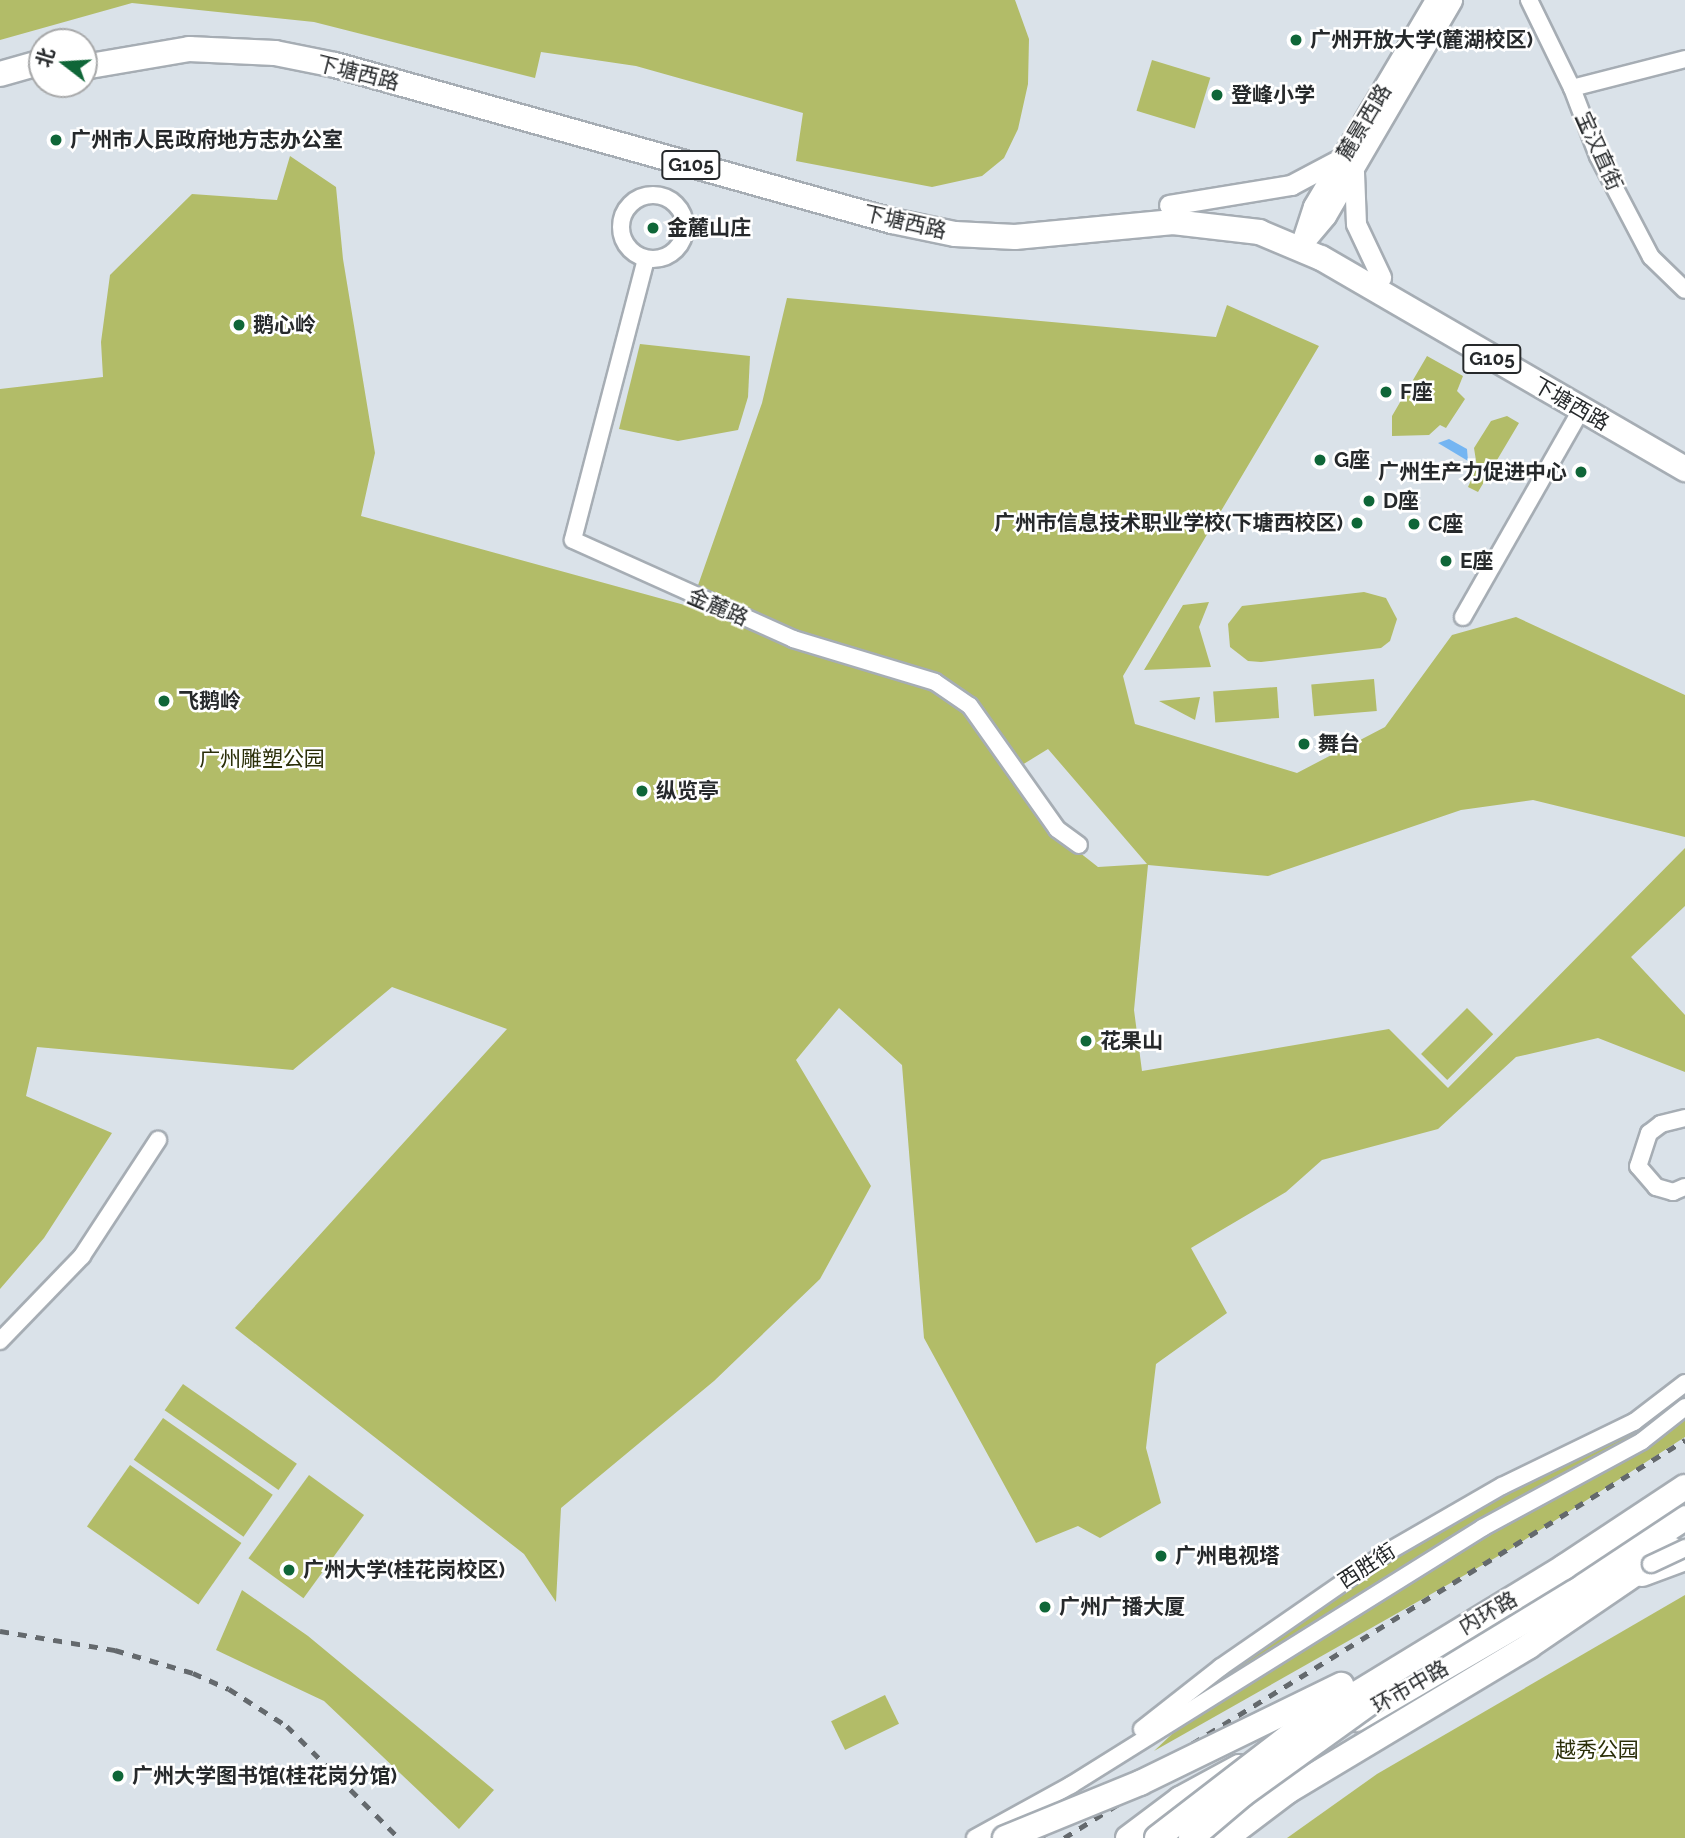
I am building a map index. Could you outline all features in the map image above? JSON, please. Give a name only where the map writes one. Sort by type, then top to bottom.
[{"type":"main road","name":"下塘西路","points":[[98,49],[194,34],[282,40],[928,215],[998,222],[1169,205],[1249,215],[1305,238],[1381,277],[1685,452]]},
{"type":"main road","name":"下塘西路","points":[[98,65],[189,50],[275,53],[347,69],[932,230],[993,237],[1128,224],[1193,222],[1305,238],[1581,410],[1685,469]]},
{"type":"main road","points":[[0,74],[28,66]]},
{"type":"main road","points":[[0,90],[28,83]]},
{"type":"main road","name":"内环路","points":[[1157,1838],[1297,1730],[1685,1487]]},
{"type":"main road","points":[[1180,1799],[1284,1732],[1381,1692],[1685,1494]]},
{"type":"main road","name":"内环路","points":[[1191,1838],[1353,1714],[1685,1504]]},
{"type":"main road","name":"环市中路","points":[[1128,1838],[1180,1799],[1251,1763],[1301,1750],[1381,1692],[1561,1600],[1685,1518]]},
{"type":"main road","name":"环市中路","points":[[1226,1838],[1336,1760],[1513,1656],[1685,1539]]},
{"type":"main road","points":[[1641,1570],[1685,1558]]},
{"type":"main road","points":[[1005,1838],[1140,1783],[1486,1614]]},
{"type":"main road","points":[[1172,1838],[1301,1750]]},
{"type":"street","name":"麓景西路","points":[[1348,164],[1435,0]]},
{"type":"street","name":"麓景西路","points":[[1348,164],[1452,0]]},
{"type":"street","name":"宝汉直街","points":[[1529,0],[1572,88],[1598,156],[1651,257],[1685,290]]},
{"type":"street","points":[[1572,88],[1685,59]]},
{"type":"street","points":[[1169,205],[1291,185],[1348,164]]},
{"type":"street","points":[[1305,238],[1348,164]]},
{"type":"street","points":[[1348,164],[1356,224],[1381,277]]},
{"type":"street","points":[[654,194],[674,202],[685,221],[685,232],[675,250],[646,259],[628,248],[622,218],[634,200],[654,194]]},
{"type":"street","name":"金麓路","points":[[646,259],[573,540],[793,639],[935,682],[970,706],[1057,829],[1079,845]]},
{"type":"street","points":[[1462,617],[1581,410]]},
{"type":"street","points":[[1685,1118],[1661,1124],[1648,1133],[1638,1167],[1648,1182],[1664,1190],[1685,1187]]},
{"type":"street","points":[[0,1341],[82,1256],[158,1140]]},
{"type":"street","name":"西胜街","points":[[1071,1785],[1221,1667],[1384,1554],[1502,1486],[1634,1422],[1685,1383]]},
{"type":"street","name":"西胜街","points":[[975,1838],[1071,1785],[1482,1528],[1642,1441],[1685,1407]]},
{"type":"street","points":[[1641,1570],[1685,1548]]},
{"type":"green space","points":[[0,0],[1015,0],[1029,39],[1028,84],[1018,129],[1004,158],[982,176],[932,187],[796,161],[803,113],[636,66],[541,52],[535,78],[314,22],[132,3],[43,28],[28,28],[28,32],[0,40]]},
{"type":"green space","points":[[1152,60],[1210,78],[1195,129],[1137,111]]},
{"type":"green space","name":"广州雕塑公园","points":[[290,156],[336,187],[343,259],[375,453],[361,516],[699,609],[787,645],[933,686],[968,709],[1056,834],[1098,867],[1147,864],[1048,749],[1022,765],[976,700],[938,678],[794,635],[696,591],[762,403],[787,298],[1216,337],[1227,305],[1319,346],[1123,676],[1135,724],[1297,773],[1385,727],[1452,635],[1516,617],[1685,695],[1685,837],[1533,800],[1461,810],[1268,876],[1148,865],[1134,1010],[1142,1071],[1389,1029],[1448,1088],[1685,848],[1685,906],[1631,957],[1685,1015],[1685,1072],[1598,1038],[1516,1057],[1438,1129],[1322,1160],[1286,1192],[1191,1248],[1227,1313],[1156,1364],[1146,1448],[1161,1503],[1100,1538],[1078,1526],[1036,1543],[924,1338],[902,1065],[839,1008],[796,1060],[871,1186],[820,1279],[714,1381],[561,1508],[556,1602],[524,1554],[235,1328],[507,1029],[392,987],[293,1070],[37,1047],[26,1096],[112,1133],[44,1238],[0,1289],[0,389],[103,377],[101,342],[110,275],[192,194],[277,200]]},
{"type":"green space","points":[[640,344],[750,356],[748,397],[738,430],[678,441],[619,429]]},
{"type":"green space","points":[[1427,356],[1463,376],[1457,391],[1465,399],[1446,428],[1440,425],[1429,435],[1392,436],[1392,416]]},
{"type":"green space","points":[[1507,416],[1519,423],[1478,492],[1468,487],[1477,467],[1474,448],[1491,421]]},
{"type":"green space","points":[[1364,592],[1386,598],[1397,619],[1390,641],[1381,648],[1261,662],[1248,661],[1230,647],[1228,624],[1242,606]]},
{"type":"green space","points":[[1209,602],[1199,627],[1211,667],[1144,670],[1183,605]]},
{"type":"green space","points":[[1374,679],[1377,711],[1314,716],[1311,684]]},
{"type":"green space","points":[[1277,687],[1279,718],[1215,722],[1213,691]]},
{"type":"green space","points":[[1200,697],[1195,720],[1159,701]]},
{"type":"green space","points":[[1467,1008],[1493,1034],[1447,1080],[1421,1054]]},
{"type":"green space","points":[[183,1384],[297,1464],[279,1490],[165,1410]]},
{"type":"green space","points":[[1685,1394],[1638,1437],[1183,1711],[1181,1704],[1407,1544],[1641,1427]]},
{"type":"green space","points":[[163,1418],[273,1495],[244,1537],[134,1460]]},
{"type":"green space","points":[[1685,1419],[1685,1437],[1509,1550],[1154,1751],[1187,1720],[1479,1539],[1649,1446]]},
{"type":"green space","points":[[130,1465],[241,1543],[198,1604],[87,1526]]},
{"type":"green space","points":[[309,1475],[364,1515],[303,1598],[248,1558]]},
{"type":"green space","points":[[242,1590],[308,1636],[494,1790],[459,1829],[324,1701],[216,1650]]},
{"type":"green space","name":"越秀公园","points":[[1685,1595],[1685,1838],[1287,1838],[1377,1774]]},
{"type":"green space","points":[[885,1695],[899,1724],[845,1750],[831,1721]]},
{"type":"water","points":[[1449,439],[1467,449],[1468,461],[1438,443]]},
{"type":"railway","points":[[1039,1838],[1685,1440]]},
{"type":"railway","points":[[0,1631],[115,1650],[193,1673],[229,1689],[287,1726],[399,1838]]},
{"type":"railway","points":[[1064,1838],[1290,1697]]},
{"type":"place","name":"广州开放大学(麓湖校区)","points":[[1296,40]]},
{"type":"place","name":"登峰小学","points":[[1217,95]]},
{"type":"place","name":"广州市人民政府地方志办公室","points":[[56,140]]},
{"type":"place","name":"金麓山庄","points":[[653,228]]},
{"type":"place","name":"鹅心岭","points":[[239,325]]},
{"type":"place","name":"F座","points":[[1386,392]]},
{"type":"place","name":"G座","points":[[1320,460]]},
{"type":"place","name":"广州生产力促进中心","points":[[1581,472]]},
{"type":"place","name":"D座","points":[[1369,501]]},
{"type":"place","name":"广州市信息技术职业学校(下塘西校区)","points":[[1357,523]]},
{"type":"place","name":"C座","points":[[1414,524]]},
{"type":"place","name":"E座","points":[[1446,561]]},
{"type":"place","name":"飞鹅岭","points":[[164,701]]},
{"type":"place","name":"舞台","points":[[1304,744]]},
{"type":"place","name":"纵览亭","points":[[642,791]]},
{"type":"place","name":"花果山","points":[[1086,1041]]},
{"type":"place","name":"广州电视塔","points":[[1161,1556]]},
{"type":"place","name":"广州大学(桂花岗校区)","points":[[289,1570]]},
{"type":"place","name":"广州广播大厦","points":[[1045,1607]]},
{"type":"place","name":"广州大学图书馆(桂花岗分馆)","points":[[118,1776]]}]
